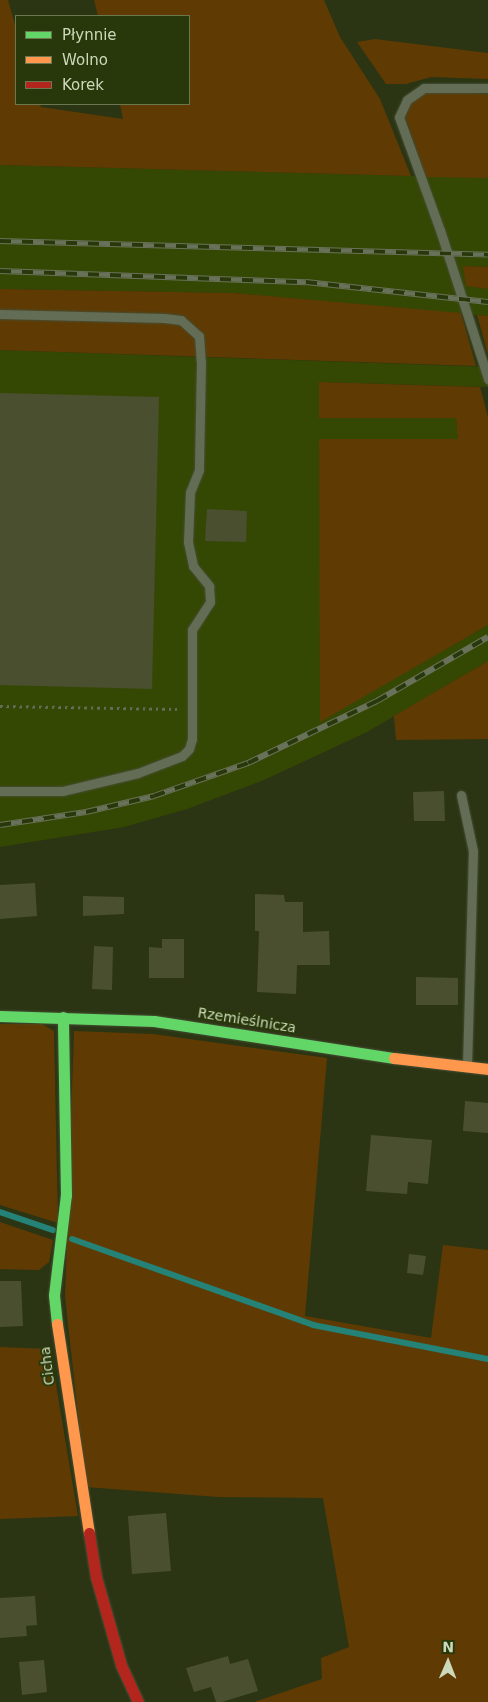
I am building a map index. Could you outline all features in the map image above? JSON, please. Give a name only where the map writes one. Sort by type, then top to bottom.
[{"type":"street","name":"Rzemieślnicza","points":[[0,1016],[154,1021],[468,1067],[488,1068]]},
{"type":"street","name":"Cicha","points":[[63,1017],[66,1195],[54,1295],[61,1367],[96,1577],[121,1665],[138,1702]]},
{"type":"lane","points":[[488,88],[424,88],[402,105],[399,118],[440,230],[488,379]]},
{"type":"lane","points":[[0,314],[164,318],[181,320],[199,336],[199,470],[190,492],[188,542],[193,566],[209,586],[210,602],[192,630],[192,709],[189,749],[174,761],[63,791],[0,791]]},
{"type":"lane","points":[[462,794],[473,851],[468,1067]]},
{"type":"path","points":[[0,706],[192,709]]},
{"type":"shaded area","points":[[0,0],[8,0],[15,24],[15,105],[40,105],[41,107],[123,119],[120,105],[190,105],[190,15],[98,15],[94,0],[324,0],[340,37],[380,99],[411,176],[0,165]]},
{"type":"shaded area","points":[[375,39],[488,53],[488,79],[431,77],[406,84],[386,84],[357,42]]},
{"type":"shaded area","points":[[429,91],[488,94],[488,178],[426,177],[405,117],[413,100]]},
{"type":"shaded area","points":[[0,165],[488,178],[488,267],[464,266],[466,286],[488,289],[488,316],[233,293],[0,289]]},
{"type":"shaded area","points":[[463,266],[488,267],[488,289],[466,286]]},
{"type":"shaded area","points":[[0,289],[233,293],[461,313],[476,366],[0,350]]},
{"type":"shaded area","points":[[477,315],[488,316],[488,354]]},
{"type":"shaded area","points":[[0,350],[488,367],[488,387],[319,382],[319,418],[456,418],[458,439],[320,721],[488,625],[488,661],[367,732],[264,780],[187,809],[124,827],[0,847]]},
{"type":"shaded area","points":[[319,382],[480,387],[488,417],[488,625],[320,722],[319,439],[458,439],[456,418],[319,418]]},
{"type":"shaded area","points":[[488,661],[488,739],[396,740],[394,716]]},
{"type":"shaded area","points":[[0,1024],[42,1024],[54,1031],[58,1223],[0,1205]]},
{"type":"shaded area","points":[[74,1031],[153,1034],[327,1058],[305,1316],[431,1338],[443,1245],[488,1250],[488,1702],[254,1702],[322,1679],[321,1658],[349,1647],[323,1498],[218,1497],[86,1487],[65,1297]]},
{"type":"shaded area","points":[[0,1222],[53,1240],[49,1262],[39,1270],[0,1269]]},
{"type":"shaded area","points":[[0,1347],[50,1349],[78,1516],[0,1519]]},
{"type":"building","points":[[0,393],[159,397],[152,689],[0,685]]},
{"type":"building","points":[[207,509],[247,511],[246,542],[205,541]]},
{"type":"building","points":[[444,791],[445,821],[414,821],[413,792]]},
{"type":"building","points":[[35,883],[37,916],[0,919],[0,885]]},
{"type":"building","points":[[255,894],[284,895],[285,902],[303,902],[303,932],[329,931],[330,965],[297,965],[296,994],[257,992],[259,931],[255,931]]},
{"type":"building","points":[[83,896],[124,897],[124,914],[83,916]]},
{"type":"building","points":[[162,939],[184,939],[184,978],[149,978],[149,947],[162,948]]},
{"type":"building","points":[[94,946],[113,947],[112,990],[92,989]]},
{"type":"building","points":[[416,977],[458,978],[458,1005],[416,1005]]},
{"type":"building","points":[[465,1101],[488,1103],[488,1133],[463,1131]]},
{"type":"building","points":[[371,1135],[432,1140],[428,1184],[408,1182],[407,1194],[366,1191]]},
{"type":"building","points":[[409,1254],[426,1256],[423,1275],[407,1273]]},
{"type":"building","points":[[0,1281],[21,1281],[23,1326],[0,1327]]},
{"type":"building","points":[[166,1513],[171,1571],[132,1574],[128,1516]]},
{"type":"building","points":[[35,1596],[37,1625],[26,1626],[27,1636],[0,1638],[0,1598]]},
{"type":"building","points":[[228,1656],[230,1664],[248,1659],[258,1691],[222,1702],[216,1702],[211,1687],[194,1692],[186,1668]]},
{"type":"building","points":[[44,1660],[47,1692],[22,1695],[19,1662]]},
{"type":"waterway","points":[[0,1212],[53,1230]]},
{"type":"waterway","points":[[72,1239],[313,1325],[488,1359]]},
{"type":"railway","points":[[0,241],[488,255]]},
{"type":"railway","points":[[0,271],[306,282],[488,302]]},
{"type":"railway","points":[[0,825],[86,812],[154,796],[248,763],[377,701],[488,637]]},
{"type":"traffic: fast","points":[[0,1016],[154,1021],[394,1058]]},
{"type":"traffic: fast","points":[[57,1324],[54,1295],[66,1195],[63,1017]]},
{"type":"traffic: slow","points":[[394,1058],[488,1069]]},
{"type":"traffic: slow","points":[[57,1324],[89,1533]]},
{"type":"traffic: jam","points":[[89,1533],[96,1577],[121,1665],[138,1702]]}]
